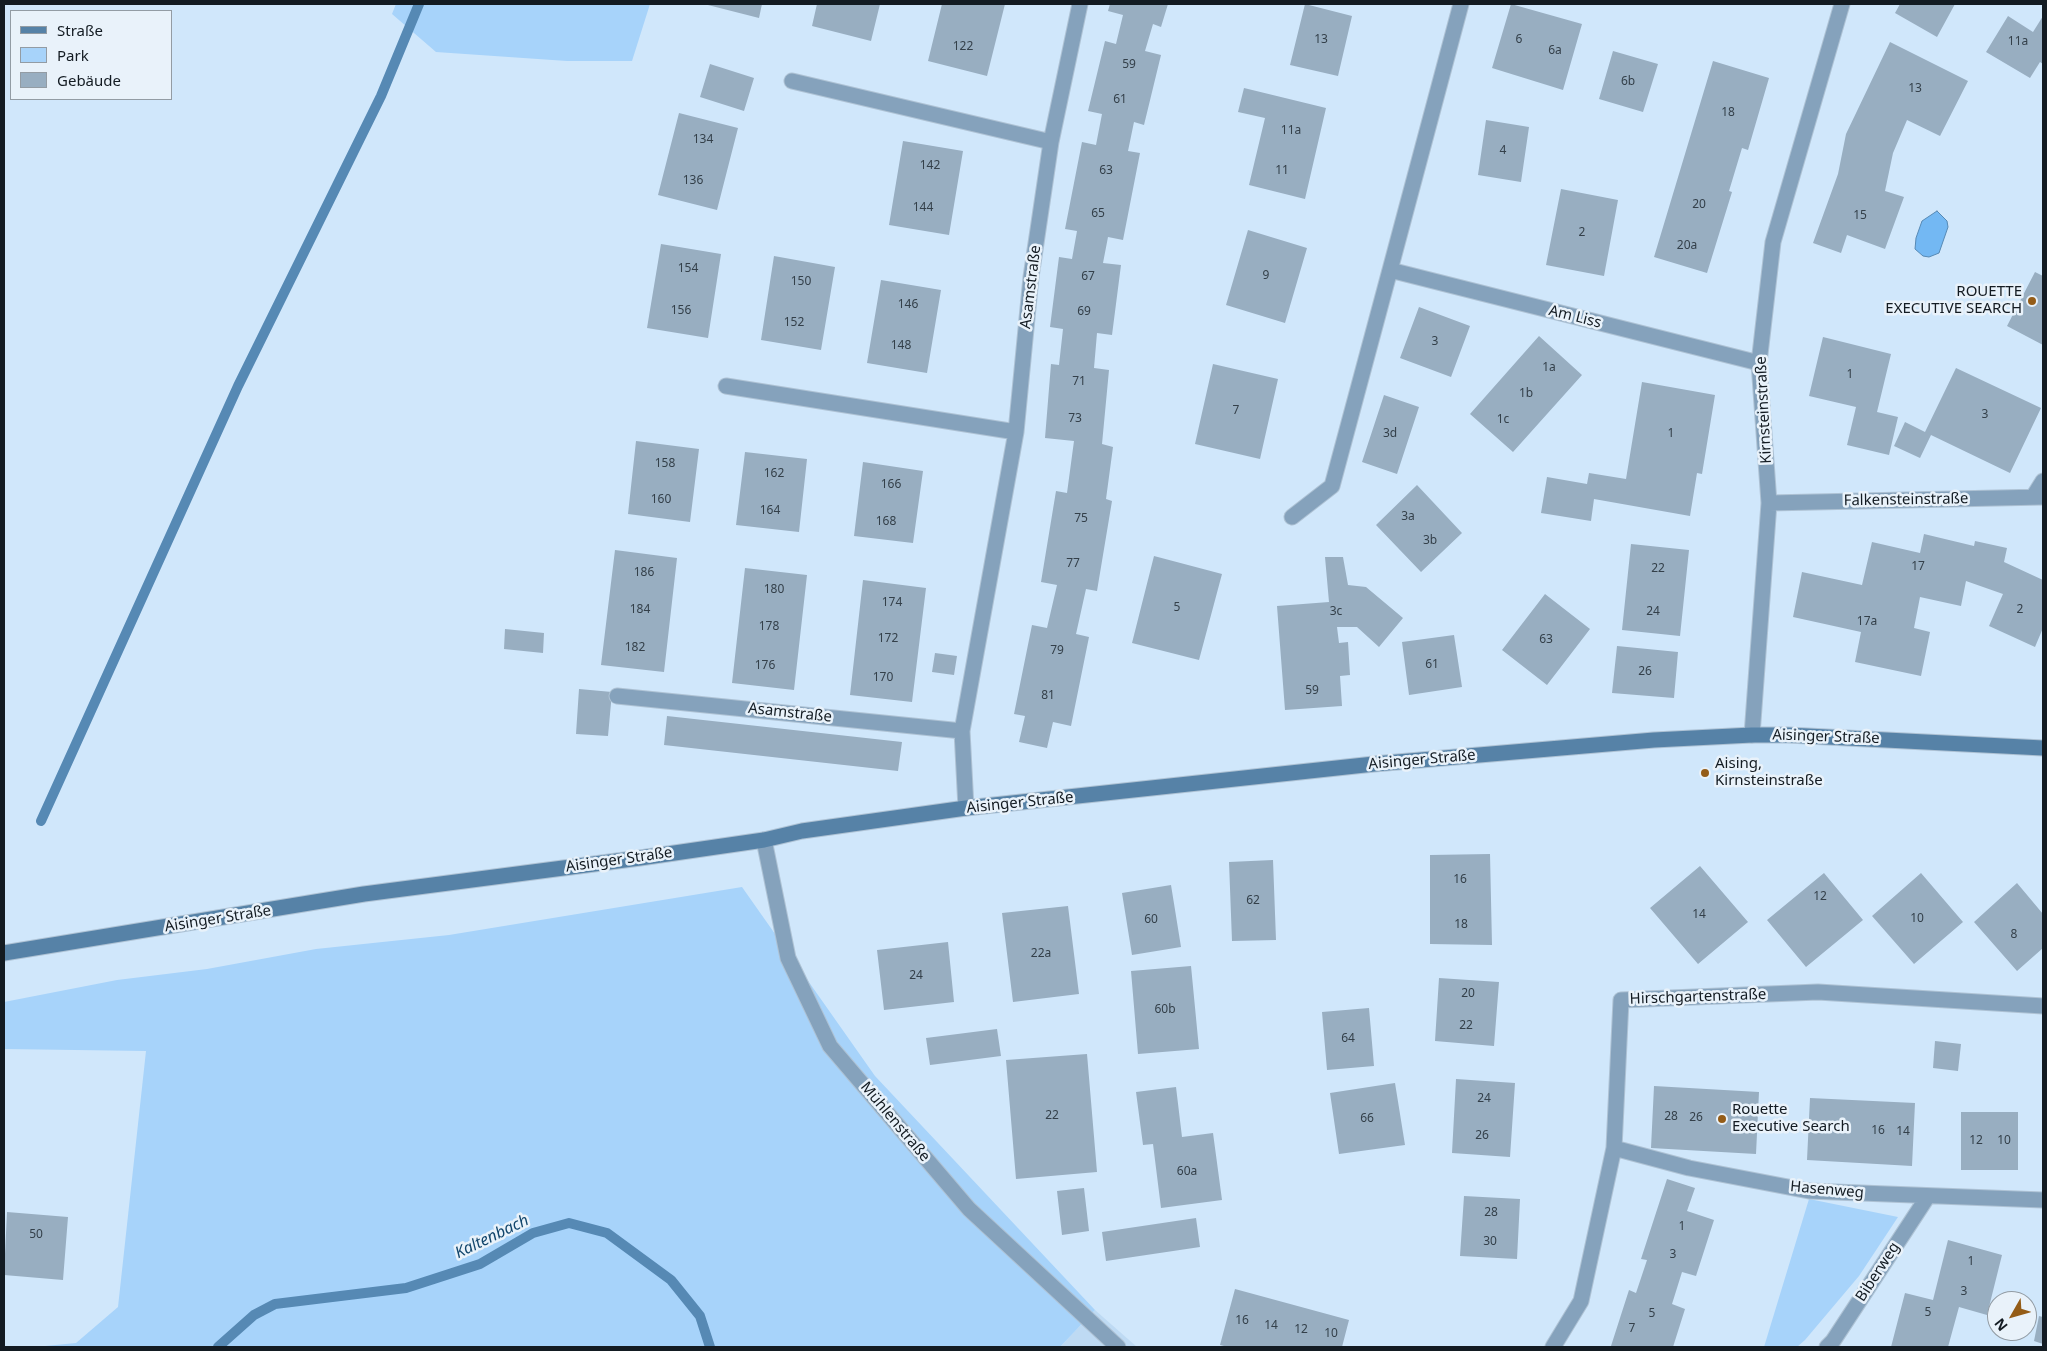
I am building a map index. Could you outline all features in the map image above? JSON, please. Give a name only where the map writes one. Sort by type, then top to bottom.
[{"type":"main road","name":"Aisinger Straße","points":[[4,953],[364,894],[764,840],[802,831],[966,808],[1374,764],[1654,740],[1688,740],[1752,735],[1788,735],[2043,748]]},
{"type":"street","name":"Asamstraße","points":[[966,808],[962,731],[1016,432],[1031,277],[1051,142],[1080,4]]},
{"type":"street","points":[[1292,517],[1332,486],[1461,4]]},
{"type":"street","name":"Kirnsteinstraße","points":[[1752,735],[1769,503],[1759,363],[1773,242],[1842,4]]},
{"type":"street","points":[[792,81],[1051,142]]},
{"type":"street","name":"Am Liss","points":[[1390,270],[1759,363]]},
{"type":"street","points":[[726,386],[1016,432]]},
{"type":"street","points":[[2038,497],[2043,481]]},
{"type":"street","name":"Falkensteinstraße","points":[[1769,503],[2038,497]]},
{"type":"street","name":"Asamstraße","points":[[618,696],[962,731]]},
{"type":"street","name":"Mühlenstraße","points":[[764,840],[788,958],[830,1046],[969,1209],[1118,1347]]},
{"type":"street","name":"Hirschgartenstraße","points":[[1554,1347],[1581,1301],[1614,1148],[1621,1000],[1818,992],[2043,1006]]},
{"type":"street","name":"Hasenweg","points":[[1614,1148],[1688,1168],[1809,1191],[2043,1200]]},
{"type":"street","name":"Biberweg","points":[[1826,1347],[1832,1342],[1928,1196]]},
{"type":"shaded area","points":[[1937,211],[1947,221],[1948,227],[1939,253],[1929,257],[1923,256],[1915,249],[1916,238],[1922,221]]},
{"type":"shaded area","points":[[1095,1310],[1137,1347],[1060,1347]]},
{"type":"green space","points":[[396,4],[650,4],[632,61],[567,61],[436,52],[392,14]]},
{"type":"green space","points":[[742,887],[875,1076],[1095,1310],[1060,1347],[35,1347],[76,1343],[118,1307],[146,1051],[4,1049],[4,1002],[117,980],[207,969],[316,949],[449,935]]},
{"type":"green space","points":[[1809,1199],[1898,1217],[1859,1276],[1805,1340],[1797,1347],[1764,1347]]},
{"type":"building","points":[[704,4],[762,4],[759,18]]},
{"type":"building","points":[[817,4],[880,4],[871,41],[812,26]]},
{"type":"building","points":[[942,4],[1005,4],[987,76],[928,61]]},
{"type":"building","points":[[1110,4],[1168,4],[1161,27],[1153,24],[1145,51],[1161,55],[1144,125],[1134,122],[1128,151],[1140,153],[1123,240],[1108,237],[1103,263],[1121,265],[1112,335],[1097,333],[1094,368],[1109,370],[1102,444],[1113,447],[1106,499],[1112,501],[1097,591],[1086,589],[1076,634],[1089,637],[1071,726],[1053,722],[1047,748],[1019,742],[1025,716],[1014,714],[1032,625],[1047,628],[1057,585],[1041,582],[1056,491],[1067,493],[1074,441],[1045,438],[1051,364],[1059,365],[1063,329],[1050,327],[1059,257],[1072,259],[1077,231],[1065,229],[1082,142],[1096,145],[1102,114],[1088,111],[1105,41],[1116,44],[1123,15],[1108,11]]},
{"type":"building","points":[[1305,4],[1352,16],[1338,76],[1290,65]]},
{"type":"building","points":[[1511,4],[1582,24],[1563,90],[1492,68]]},
{"type":"building","points":[[1900,4],[1955,4],[1937,37],[1895,13]]},
{"type":"building","points":[[2008,16],[2033,32],[2043,16],[2043,64],[2040,62],[2030,78],[1986,52]]},
{"type":"building","points":[[1890,42],[1968,81],[1940,136],[1907,120],[1893,153],[1885,191],[1904,197],[1885,249],[1847,235],[1841,253],[1813,243],[1838,174],[1846,134]]},
{"type":"building","points":[[1613,51],[1658,64],[1643,112],[1599,99]]},
{"type":"building","points":[[1713,61],[1769,78],[1748,150],[1742,148],[1729,191],[1732,192],[1707,273],[1654,257]]},
{"type":"building","points":[[710,64],[754,78],[744,111],[700,97]]},
{"type":"building","points":[[1244,88],[1326,108],[1305,199],[1249,185],[1265,118],[1238,112]]},
{"type":"building","points":[[679,113],[738,128],[717,210],[658,195]]},
{"type":"building","points":[[1486,120],[1529,127],[1521,182],[1478,175]]},
{"type":"building","points":[[903,141],[963,151],[949,235],[889,225]]},
{"type":"building","points":[[1561,189],[1618,200],[1604,276],[1546,265]]},
{"type":"building","points":[[1248,230],[1307,248],[1285,323],[1226,305]]},
{"type":"building","points":[[661,244],[721,254],[708,338],[647,328]]},
{"type":"building","points":[[774,256],[835,267],[821,350],[761,340]]},
{"type":"building","name":"ROUETTE EXECUTIVE SEARCH","points":[[2035,272],[2043,276],[2043,345],[2007,326]]},
{"type":"building","points":[[881,280],[941,290],[927,373],[867,363]]},
{"type":"building","points":[[1419,307],[1470,326],[1451,377],[1400,358]]},
{"type":"building","points":[[1539,336],[1582,375],[1513,452],[1470,414]]},
{"type":"building","points":[[1823,337],[1891,354],[1877,412],[1898,417],[1889,455],[1847,445],[1856,407],[1809,396]]},
{"type":"building","points":[[1213,364],[1278,379],[1260,459],[1195,444]]},
{"type":"building","points":[[1956,368],[2041,408],[2010,473],[1931,435],[1920,458],[1894,446],[1905,422],[1925,432]]},
{"type":"building","points":[[1642,382],[1715,395],[1702,474],[1697,473],[1690,516],[1594,499],[1591,521],[1541,513],[1547,477],[1587,484],[1589,473],[1626,479]]},
{"type":"building","points":[[1384,395],[1419,407],[1397,474],[1362,462]]},
{"type":"building","points":[[636,441],[699,449],[690,522],[628,514]]},
{"type":"building","points":[[745,452],[807,459],[799,532],[736,525]]},
{"type":"building","points":[[863,462],[923,471],[913,543],[854,536]]},
{"type":"building","points":[[1417,485],[1462,533],[1421,572],[1376,525]]},
{"type":"building","points":[[1924,534],[1974,546],[1975,541],[2007,548],[2004,562],[2043,580],[2043,628],[2035,647],[1989,626],[2003,594],[1966,581],[1961,606],[1920,597],[1914,628],[1930,632],[1921,676],[1855,662],[1861,632],[1793,617],[1802,572],[1862,585],[1872,542],[1920,553]]},
{"type":"building","points":[[1631,544],[1689,550],[1680,636],[1622,630]]},
{"type":"building","points":[[615,550],[677,558],[664,672],[601,665]]},
{"type":"building","points":[[1154,556],[1222,574],[1199,660],[1132,643]]},
{"type":"building","points":[[1325,557],[1343,557],[1348,585],[1366,587],[1403,618],[1379,647],[1357,627],[1337,627],[1339,643],[1348,642],[1350,675],[1340,676],[1342,706],[1285,710],[1277,606],[1329,602]]},
{"type":"building","points":[[745,568],[807,575],[794,690],[732,683]]},
{"type":"building","points":[[863,580],[926,588],[912,702],[850,695]]},
{"type":"building","points":[[1545,594],[1590,629],[1547,685],[1502,650]]},
{"type":"building","points":[[505,629],[544,633],[543,653],[504,649]]},
{"type":"building","points":[[1454,635],[1462,687],[1409,695],[1402,642]]},
{"type":"building","points":[[1617,646],[1678,652],[1674,698],[1612,693]]},
{"type":"building","points":[[935,653],[957,656],[954,675],[932,672]]},
{"type":"building","points":[[579,689],[612,692],[608,736],[576,734]]},
{"type":"building","points":[[667,716],[902,742],[898,771],[664,745]]},
{"type":"building","points":[[1490,854],[1492,945],[1430,944],[1430,855]]},
{"type":"building","points":[[1273,860],[1276,940],[1232,941],[1229,862]]},
{"type":"building","points":[[1700,866],[1748,922],[1698,964],[1650,908]]},
{"type":"building","points":[[1824,873],[1863,920],[1806,967],[1767,920]]},
{"type":"building","points":[[1921,873],[1963,922],[1914,964],[1872,916]]},
{"type":"building","points":[[2017,883],[2043,914],[2043,948],[2017,971],[1974,922]]},
{"type":"building","points":[[1171,885],[1181,947],[1132,955],[1122,893]]},
{"type":"building","points":[[1068,906],[1079,994],[1013,1002],[1002,913]]},
{"type":"building","points":[[948,942],[954,1002],[884,1010],[877,950]]},
{"type":"building","points":[[1191,966],[1199,1049],[1138,1054],[1131,971]]},
{"type":"building","points":[[1439,978],[1499,982],[1494,1046],[1435,1041]]},
{"type":"building","points":[[1369,1008],[1374,1066],[1327,1070],[1322,1012]]},
{"type":"building","points":[[997,1029],[1001,1056],[930,1065],[926,1038]]},
{"type":"building","points":[[1935,1041],[1961,1044],[1958,1071],[1933,1068]]},
{"type":"building","points":[[1087,1054],[1097,1172],[1016,1179],[1006,1060]]},
{"type":"building","points":[[1456,1079],[1515,1083],[1510,1157],[1452,1153]]},
{"type":"building","points":[[1395,1083],[1405,1145],[1339,1154],[1330,1093]]},
{"type":"building","points":[[1654,1086],[1759,1092],[1756,1154],[1651,1148]]},
{"type":"building","points":[[1176,1087],[1182,1137],[1213,1133],[1222,1200],[1161,1208],[1153,1144],[1143,1145],[1136,1092]]},
{"type":"building","points":[[1810,1098],[1915,1103],[1912,1166],[1807,1160]]},
{"type":"building","points":[[1961,1112],[2018,1112],[2018,1170],[1961,1170]]},
{"type":"building","points":[[1667,1179],[1695,1188],[1687,1211],[1714,1220],[1696,1276],[1682,1272],[1672,1304],[1685,1309],[1673,1347],[1611,1346],[1629,1290],[1636,1293],[1647,1260],[1641,1259]]},
{"type":"building","points":[[1084,1188],[1089,1231],[1062,1235],[1057,1191]]},
{"type":"building","points":[[1464,1196],[1520,1199],[1517,1259],[1460,1256]]},
{"type":"building","points":[[7,1212],[68,1217],[63,1280],[4,1275]]},
{"type":"building","points":[[1196,1218],[1200,1247],[1106,1261],[1102,1232]]},
{"type":"building","points":[[1948,1240],[2002,1255],[1993,1291],[1987,1291],[1987,1315],[1959,1307],[1948,1347],[1891,1347],[1905,1293],[1933,1300]]},
{"type":"building","points":[[1235,1289],[1349,1320],[1342,1347],[1228,1347],[1220,1345]]},
{"type":"building","points":[[2039,1316],[2043,1317],[2043,1344],[2034,1341],[2037,1341]]},
{"type":"waterway","points":[[41,821],[238,386],[381,96],[419,4]]},
{"type":"waterway","name":"Kaltenbach","points":[[218,1347],[254,1315],[275,1304],[406,1288],[480,1264],[533,1233],[569,1223],[607,1233],[671,1280],[700,1316],[710,1347]]},
{"type":"place","name":"ROUETTE EXECUTIVE SEARCH","points":[[2032,301]]},
{"type":"place","name":"Aising, Kirnsteinstraße","points":[[1705,773]]},
{"type":"place","name":"Rouette Executive Search","points":[[1722,1119]]}]
